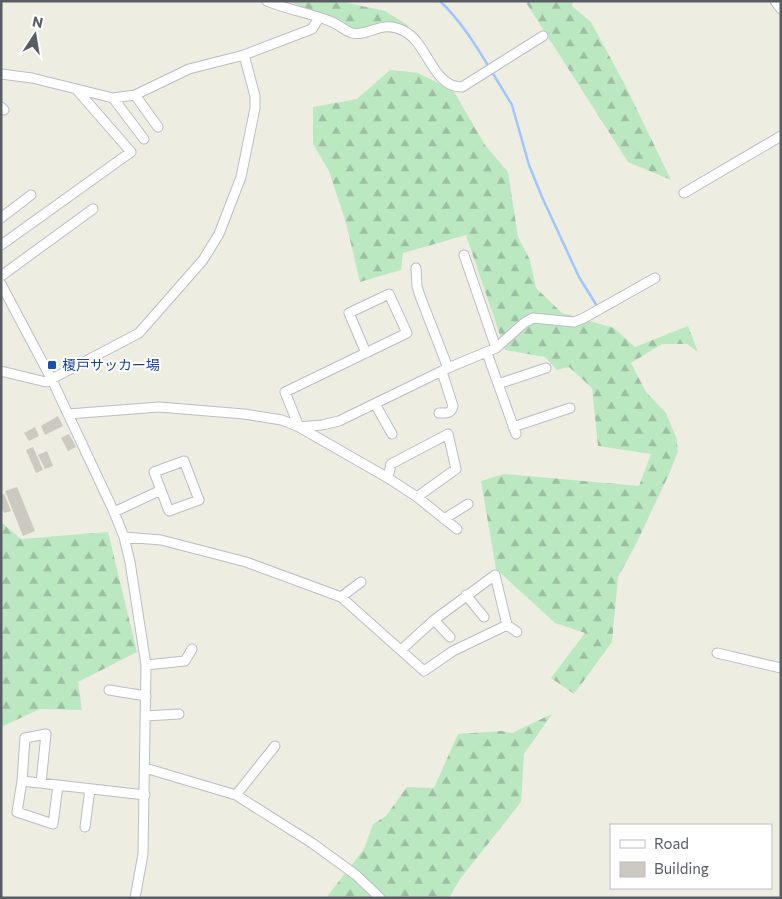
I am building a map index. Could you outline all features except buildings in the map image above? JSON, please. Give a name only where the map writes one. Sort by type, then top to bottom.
[{"type":"street","points":[[267,1],[331,22],[351,33],[357,34],[386,26],[405,31],[412,37],[443,80],[454,87],[462,87],[543,36]]},
{"type":"street","points":[[775,1],[781,9]]},
{"type":"street","points":[[1,74],[32,78],[113,98],[135,95],[189,69],[244,55],[312,30],[319,18]]},
{"type":"street","points":[[1,371],[46,382],[139,333],[203,260],[219,234],[241,177],[255,108],[244,55]]},
{"type":"street","points":[[1,245],[130,152],[78,90]]},
{"type":"street","points":[[135,95],[158,127]]},
{"type":"street","points":[[113,98],[144,140]]},
{"type":"street","points":[[684,193],[781,136]]},
{"type":"street","points":[[1,218],[31,195]]},
{"type":"street","points":[[1,276],[93,209]]},
{"type":"street","points":[[464,255],[492,350],[498,384],[514,431],[570,408]]},
{"type":"street","points":[[416,268],[417,286],[445,370],[453,406],[452,410],[448,413],[439,413]]},
{"type":"street","points":[[299,426],[322,425],[339,421],[445,370],[492,350],[524,323],[533,318],[574,322],[655,278]]},
{"type":"street","points":[[1,284],[52,380],[114,512],[124,537],[130,562],[146,665],[143,854],[135,898]]},
{"type":"street","points":[[299,426],[285,392],[366,353],[406,333],[389,294],[349,313],[366,353]]},
{"type":"street","points":[[498,384],[546,368]]},
{"type":"street","points":[[375,404],[392,434]]},
{"type":"street","points":[[68,414],[159,407],[244,414],[282,420],[299,426],[388,478],[457,529]]},
{"type":"street","points":[[388,478],[391,464],[448,434],[456,470],[416,497]]},
{"type":"street","points":[[184,461],[199,500],[169,511],[161,490],[154,472],[184,461]]},
{"type":"street","points":[[114,512],[161,490]]},
{"type":"street","points":[[444,518],[468,504]]},
{"type":"street","points":[[124,537],[161,540],[246,562],[341,597],[424,671],[453,651],[507,624]]},
{"type":"street","points":[[401,650],[434,620],[495,574],[507,624],[517,632]]},
{"type":"street","points":[[341,597],[361,582]]},
{"type":"street","points":[[466,595],[484,617]]},
{"type":"street","points":[[434,620],[450,637]]},
{"type":"street","points":[[146,665],[185,662],[192,649]]},
{"type":"street","points":[[717,653],[781,668]]},
{"type":"street","points":[[109,690],[146,696]]},
{"type":"street","points":[[145,716],[179,714]]},
{"type":"street","points":[[40,783],[46,734],[25,738],[22,781],[17,812],[53,824],[58,786]]},
{"type":"street","points":[[236,795],[275,746]]},
{"type":"street","points":[[144,768],[236,795],[334,859],[356,875],[380,898]]},
{"type":"street","points":[[22,781],[145,794]]},
{"type":"street","points":[[85,827],[90,789]]},
{"type":"green space","points":[[289,1],[339,1],[385,11],[409,26],[366,35]]},
{"type":"green space","points":[[525,1],[573,1],[572,6],[591,22],[625,85],[671,180],[628,162]]},
{"type":"green space","points":[[390,70],[418,73],[453,90],[485,145],[508,172],[518,237],[530,260],[536,288],[562,313],[614,328],[635,347],[688,326],[698,352],[687,344],[662,344],[631,363],[646,392],[666,413],[676,437],[678,451],[635,546],[618,577],[612,642],[574,694],[551,678],[585,633],[555,623],[496,569],[481,481],[504,474],[639,486],[651,454],[598,446],[592,388],[569,367],[557,370],[545,357],[505,350],[466,235],[403,253],[401,270],[360,282],[346,223],[329,171],[313,144],[313,107],[357,99]]},
{"type":"green space","points":[[1,522],[21,539],[108,532],[137,652],[78,682],[82,710],[40,709],[1,727]]},
{"type":"green space","points":[[552,714],[524,754],[521,802],[460,879],[449,898],[326,898],[364,849],[373,824],[386,816],[407,787],[434,788],[458,734],[501,731],[512,733]]},
{"type":"waterway","points":[[440,1],[461,24],[489,67]]},
{"type":"waterway","points":[[492,72],[512,105],[529,165],[542,197],[579,277],[597,306]]},
{"type":"place","name":"榎戸サッカー場","points":[[52,365]]}]
